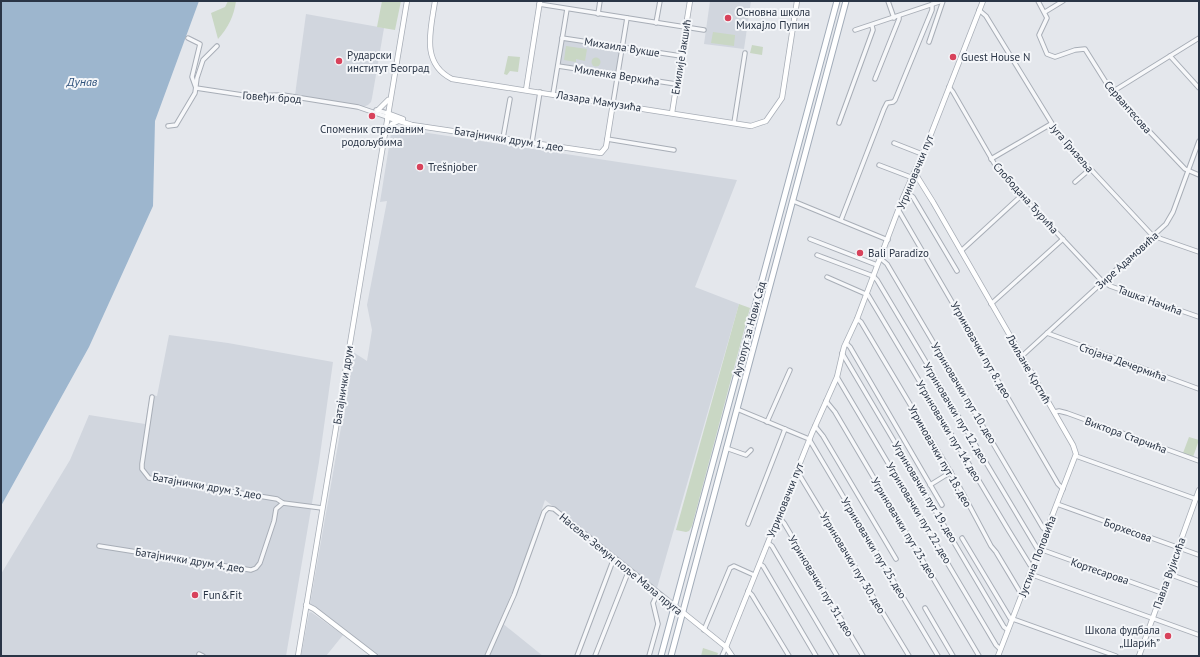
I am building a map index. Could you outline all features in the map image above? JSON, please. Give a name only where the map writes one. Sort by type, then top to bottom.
[{"type":"main road","name":"Аутопут за Нови Сад","points":[[661,656],[837,1]]},
{"type":"main road","name":"Аутопут за Нови Сад","points":[[670,656],[846,1]]},
{"type":"street","name":"Батајнички друм","points":[[298,656],[406,1]]},
{"type":"street","name":"Лазара Мамузића","points":[[435,1],[429,49],[433,62],[438,69],[454,79],[672,112],[751,126],[761,124],[769,119],[781,100],[797,1]]},
{"type":"street","points":[[598,14],[600,1]]},
{"type":"street","points":[[656,23],[660,1]]},
{"type":"street","name":"Емилије Јакшић","points":[[672,112],[690,1]]},
{"type":"street","points":[[888,1],[894,18]]},
{"type":"street","points":[[854,30],[872,26],[942,1]]},
{"type":"street","points":[[929,42],[942,1]]},
{"type":"street","name":"Угриновачки пут","points":[[722,656],[809,439],[837,377],[842,353],[857,319],[877,265],[983,1]]},
{"type":"street","points":[[1038,1],[1045,12],[1063,1]]},
{"type":"street","points":[[526,90],[539,3],[598,14],[704,30]]},
{"type":"street","points":[[841,220],[884,109],[887,103],[895,101],[932,10],[932,4]]},
{"type":"street","points":[[553,94],[567,8]]},
{"type":"street","name":"Југа Гризеља","points":[[979,10],[986,16],[1057,133],[1153,236]]},
{"type":"street","name":"Сервантесова","points":[[1045,12],[1047,21],[1039,35],[1047,54],[1055,57],[1074,50],[1085,49],[1112,92],[1187,171],[1199,175]]},
{"type":"street","points":[[875,80],[899,16]]},
{"type":"street","points":[[627,18],[607,139],[674,150]]},
{"type":"street","points":[[838,123],[873,30],[872,26]]},
{"type":"street","points":[[188,38],[200,44],[192,77],[196,88]]},
{"type":"street","name":"Михаила Вукше","points":[[562,38],[681,56]]},
{"type":"street","points":[[1112,92],[1199,38]]},
{"type":"street","points":[[168,126],[176,126],[195,93],[197,78],[203,60],[217,46]]},
{"type":"street","points":[[734,123],[745,53]]},
{"type":"street","points":[[1170,56],[1199,88]]},
{"type":"street","name":"Миленка Веркића","points":[[558,66],[676,84]]},
{"type":"street","name":"Слободана Ђурића","points":[[949,87],[1000,172],[1102,281]]},
{"type":"street","name":"Говеђи брод","points":[[196,88],[249,96],[283,95],[371,110]]},
{"type":"street","points":[[532,142],[540,92]]},
{"type":"street","points":[[503,138],[510,98]]},
{"type":"street","points":[[378,110],[389,99]]},
{"type":"street","points":[[384,135],[397,119],[391,111],[389,99]]},
{"type":"street","points":[[371,110],[378,110],[387,115]]},
{"type":"street","points":[[371,110],[387,115]]},
{"type":"street","name":"Батајнички друм 1. део","points":[[387,115],[418,125],[601,153],[605,150],[607,139]]},
{"type":"street","points":[[991,159],[1051,124]]},
{"type":"street","name":"Зире Адамовића","points":[[1022,356],[1102,281],[1166,224],[1171,216],[1199,141]]},
{"type":"street","points":[[894,143],[922,154]]},
{"type":"street","points":[[879,165],[914,176]]},
{"type":"street","points":[[1075,182],[1090,169]]},
{"type":"street","name":"Љиљане Крстић","points":[[914,176],[925,189],[962,251],[1073,446],[1076,456]]},
{"type":"street","points":[[906,192],[913,197],[957,271]]},
{"type":"street","points":[[962,251],[1022,195]]},
{"type":"street","points":[[793,201],[888,240]]},
{"type":"street","name":"Угриновачки пут 8. део","points":[[899,211],[1058,484],[1063,488]]},
{"type":"street","points":[[1153,236],[1199,252]]},
{"type":"street","points":[[810,239],[877,265]]},
{"type":"street","points":[[991,304],[1063,239]]},
{"type":"street","points":[[817,255],[873,276]]},
{"type":"street","name":"Угриновачки пут 10. део","points":[[880,258],[887,264],[1043,528],[1047,530]]},
{"type":"street","name":"Угриновачки пут 12. део","points":[[873,276],[1039,550]]},
{"type":"street","points":[[827,277],[867,294]]},
{"type":"street","name":"Ташка Начића","points":[[1102,281],[1110,286],[1199,317]]},
{"type":"street","name":"Угриновачки пут 14. део","points":[[867,294],[1032,567]]},
{"type":"street","name":"Угриновачки пут 18. део","points":[[857,319],[886,362],[951,472],[991,546],[1020,592],[1023,593]]},
{"type":"street","name":"Стојана Дечермића","points":[[1047,333],[1199,390]]},
{"type":"street","points":[[846,343],[850,347],[942,505]]},
{"type":"street","name":"Угриновачки пут 19. део","points":[[842,353],[1004,626],[1008,630]]},
{"type":"street","points":[[768,422],[790,370]]},
{"type":"street","name":"Угриновачки пут 22. део","points":[[837,377],[996,645],[1000,649]]},
{"type":"street","name":"Батајнички друм 3. део","points":[[152,397],[142,464],[142,469],[149,478],[277,499],[283,503],[322,508]]},
{"type":"street","name":"Угриновачки пут 23. део","points":[[826,401],[835,412],[979,656]]},
{"type":"street","points":[[737,409],[809,439]]},
{"type":"street","name":"Виктора Старчића","points":[[1054,412],[1059,411],[1068,413],[1199,461]]},
{"type":"street","points":[[815,426],[823,436],[896,559]]},
{"type":"street","points":[[748,524],[785,429]]},
{"type":"street","name":"Угриновачки пут 25. део","points":[[809,439],[938,656]]},
{"type":"street","points":[[726,448],[746,455],[749,454],[751,450]]},
{"type":"street","points":[[1076,456],[1196,499]]},
{"type":"street","name":"Јустина Поповића","points":[[998,656],[1076,456]]},
{"type":"street","name":"Угриновачки пут 30. део","points":[[797,471],[909,656]]},
{"type":"street","points":[[930,485],[951,472]]},
{"type":"street","name":"Павла Вујисића","points":[[1139,656],[1199,490]]},
{"type":"street","name":"Батајнички друм 4. део","points":[[99,546],[250,570],[256,568],[260,563],[274,521],[276,509],[283,503]]},
{"type":"street","name":"Борхесова","points":[[1057,504],[1199,555]]},
{"type":"street","points":[[1194,505],[1199,507]]},
{"type":"street","name":"Насеље Земун поље Мала пруга","points":[[487,656],[514,595],[546,509],[554,509],[726,647],[732,656]]},
{"type":"street","name":"Угриновачки пут 31. део","points":[[779,517],[863,656]]},
{"type":"street","points":[[962,538],[1009,616],[1013,619],[1116,656]]},
{"type":"street","points":[[768,543],[772,546],[837,656]]},
{"type":"street","name":"Кортесарова","points":[[1039,550],[1162,593]]},
{"type":"street","points":[[577,656],[614,558]]},
{"type":"street","points":[[760,564],[763,566],[816,656]]},
{"type":"street","points":[[704,630],[730,568],[734,566],[754,575]]},
{"type":"street","points":[[595,656],[629,570]]},
{"type":"street","points":[[1030,574],[1199,635]]},
{"type":"street","points":[[1169,574],[1199,585]]},
{"type":"street","points":[[748,591],[752,595],[789,656]]},
{"type":"street","points":[[649,656],[658,624],[653,603],[658,593]]},
{"type":"street","points":[[306,605],[314,609],[374,656]]},
{"type":"street","points":[[925,608],[953,656]]},
{"type":"shaded area","name":"Основна школа Михајло Пупин","points":[[710,1],[751,1],[744,49],[704,44]]},
{"type":"shaded area","name":"Рударски институт Београд","points":[[306,14],[384,28],[372,98],[368,105],[363,107],[295,95]]},
{"type":"shaded area","points":[[562,38],[622,47],[617,75],[558,66]]},
{"type":"shaded area","points":[[402,129],[737,180],[695,287],[739,304],[657,588],[545,500],[521,571],[485,656],[377,656],[310,604],[353,352],[367,361],[372,330],[367,305],[387,201],[380,202],[391,134]]},
{"type":"shaded area","points":[[169,335],[228,343],[333,362],[319,462],[286,656],[1,656],[1,574],[70,460],[89,415],[145,424],[150,395],[157,396]]},
{"type":"shaded area","points":[[311,612],[343,635],[326,656],[301,656],[309,613]]},
{"type":"shaded area","points":[[502,623],[543,656],[488,656]]},
{"type":"green space","points":[[228,1],[236,1],[234,12],[228,26],[218,39],[211,13],[225,7]]},
{"type":"green space","points":[[382,1],[401,1],[395,30],[377,27]]},
{"type":"green space","points":[[713,32],[735,35],[734,46],[711,43]]},
{"type":"green space","points":[[752,45],[763,47],[762,55],[750,53]]},
{"type":"green space","points":[[566,46],[587,49],[585,61],[576,59],[576,62],[564,60]]},
{"type":"green space","points":[[508,56],[520,57],[518,72],[510,71],[507,75],[504,74]]},
{"type":"green space","points":[[596,57],[601,62],[596,67],[591,62]]},
{"type":"green space","points":[[739,304],[750,308],[692,526],[689,531],[686,532],[676,530]]},
{"type":"green space","points":[[1189,437],[1199,440],[1193,457],[1183,453]]},
{"type":"green space","points":[[703,648],[718,653],[717,656],[701,656]]},
{"type":"water","name":"Дунав","points":[[1,1],[199,1],[155,121],[153,206],[89,347],[1,506]]},
{"type":"place","name":"Основна школа Михајло Пупин","points":[[728,18]]},
{"type":"place","name":"Guest House N","points":[[953,57]]},
{"type":"place","name":"Рударски институт Београд","points":[[339,61]]},
{"type":"place","name":"Споменик стрељаним родољубима","points":[[372,116]]},
{"type":"place","name":"Trešnjober","points":[[420,167]]},
{"type":"place","name":"Bali Paradizo","points":[[860,253]]},
{"type":"place","name":"Fun&Fit","points":[[195,595]]},
{"type":"place","name":"Школа фудбала „Шарић”","points":[[1168,636]]}]
